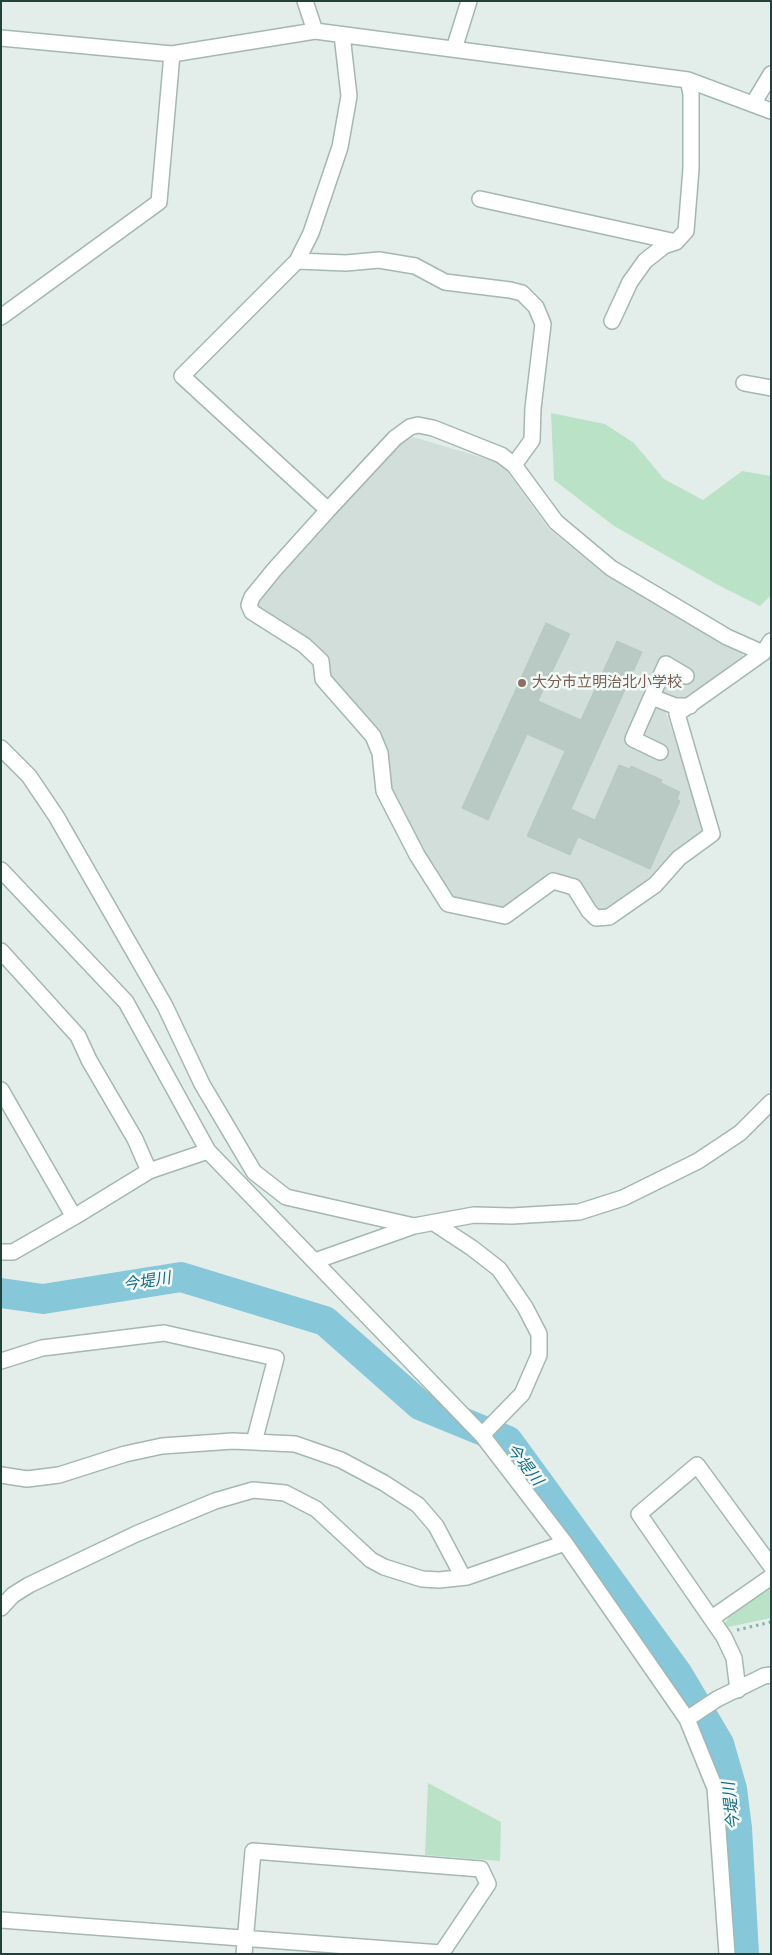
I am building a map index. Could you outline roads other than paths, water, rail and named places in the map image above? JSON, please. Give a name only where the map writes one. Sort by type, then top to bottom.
[{"type":"street","points":[[305,1],[315,32]]},
{"type":"street","points":[[454,49],[469,1]]},
{"type":"street","points":[[1,38],[172,54],[315,32],[688,80],[771,112]]},
{"type":"street","points":[[328,510],[182,376],[297,261],[311,233],[340,147],[349,96],[342,35]]},
{"type":"street","points":[[1,316],[159,202],[172,54]]},
{"type":"street","points":[[753,104],[771,74]]},
{"type":"street","points":[[612,321],[630,282],[645,261],[664,246],[676,242],[686,231],[691,169],[691,94],[688,80]]},
{"type":"street","points":[[480,199],[676,242]]},
{"type":"street","points":[[297,261],[346,263],[379,260],[415,266],[445,282],[522,293],[536,306],[543,324],[533,408],[532,440],[514,465]]},
{"type":"street","points":[[744,383],[771,388]]},
{"type":"street","points":[[418,426],[433,428],[501,455],[514,465],[556,522],[611,568],[727,637],[767,647],[677,714],[712,834],[679,858],[655,885],[610,917],[596,918],[589,911],[574,887],[553,881],[505,916],[448,904],[417,855],[384,791],[380,753],[373,736],[323,679],[321,661],[304,645],[252,612],[249,605],[252,597],[274,570],[395,438],[410,427],[418,426]]},
{"type":"street","points":[[660,752],[633,739],[666,664],[686,676]]},
{"type":"street","points":[[652,697],[675,706],[690,706]]},
{"type":"street","points":[[1,748],[29,776],[56,816],[165,1006],[202,1084],[254,1172],[286,1197],[414,1226]]},
{"type":"street","points":[[1,870],[126,1002],[208,1151],[482,1435],[565,1543],[692,1716],[715,1788],[727,1954]]},
{"type":"street","points":[[1,951],[78,1036],[150,1171]]},
{"type":"street","points":[[1,1090],[74,1217]]},
{"type":"street","points":[[315,1260],[414,1226],[474,1215],[512,1216],[579,1212],[623,1198],[698,1161],[740,1133],[771,1102]]},
{"type":"street","points":[[1,1252],[13,1252],[150,1171],[208,1151]]},
{"type":"street","points":[[434,1222],[472,1248],[499,1270],[525,1307],[539,1334],[539,1355],[522,1394],[482,1435]]},
{"type":"street","points":[[1,1361],[42,1348],[164,1333],[276,1358],[254,1442]]},
{"type":"street","points":[[1,1475],[27,1479],[59,1475],[125,1454],[162,1446],[254,1442],[294,1444],[341,1460],[384,1483],[418,1505],[436,1526],[463,1577]]},
{"type":"street","points":[[738,1690],[734,1658],[712,1618],[639,1514],[697,1465],[771,1566]]},
{"type":"street","points":[[1,1608],[13,1595],[30,1585],[136,1534],[215,1502],[253,1490],[285,1493],[316,1508],[371,1560],[384,1567],[422,1579],[438,1580],[463,1577],[565,1543]]},
{"type":"street","points":[[712,1618],[771,1578]]},
{"type":"street","points":[[692,1716],[717,1699],[764,1676],[771,1675]]},
{"type":"street","points":[[1,1920],[244,1946],[441,1954],[488,1884],[481,1869],[253,1851],[244,1946]]},
{"type":"waterway","name":"今堤川","points":[[1,1293],[43,1299],[181,1277],[325,1321],[420,1405],[508,1441],[677,1673],[719,1744],[732,1789],[737,1828],[744,1954]]},
{"type":"place","name":"大分市立明治北小学校","points":[[522,683]]}]
